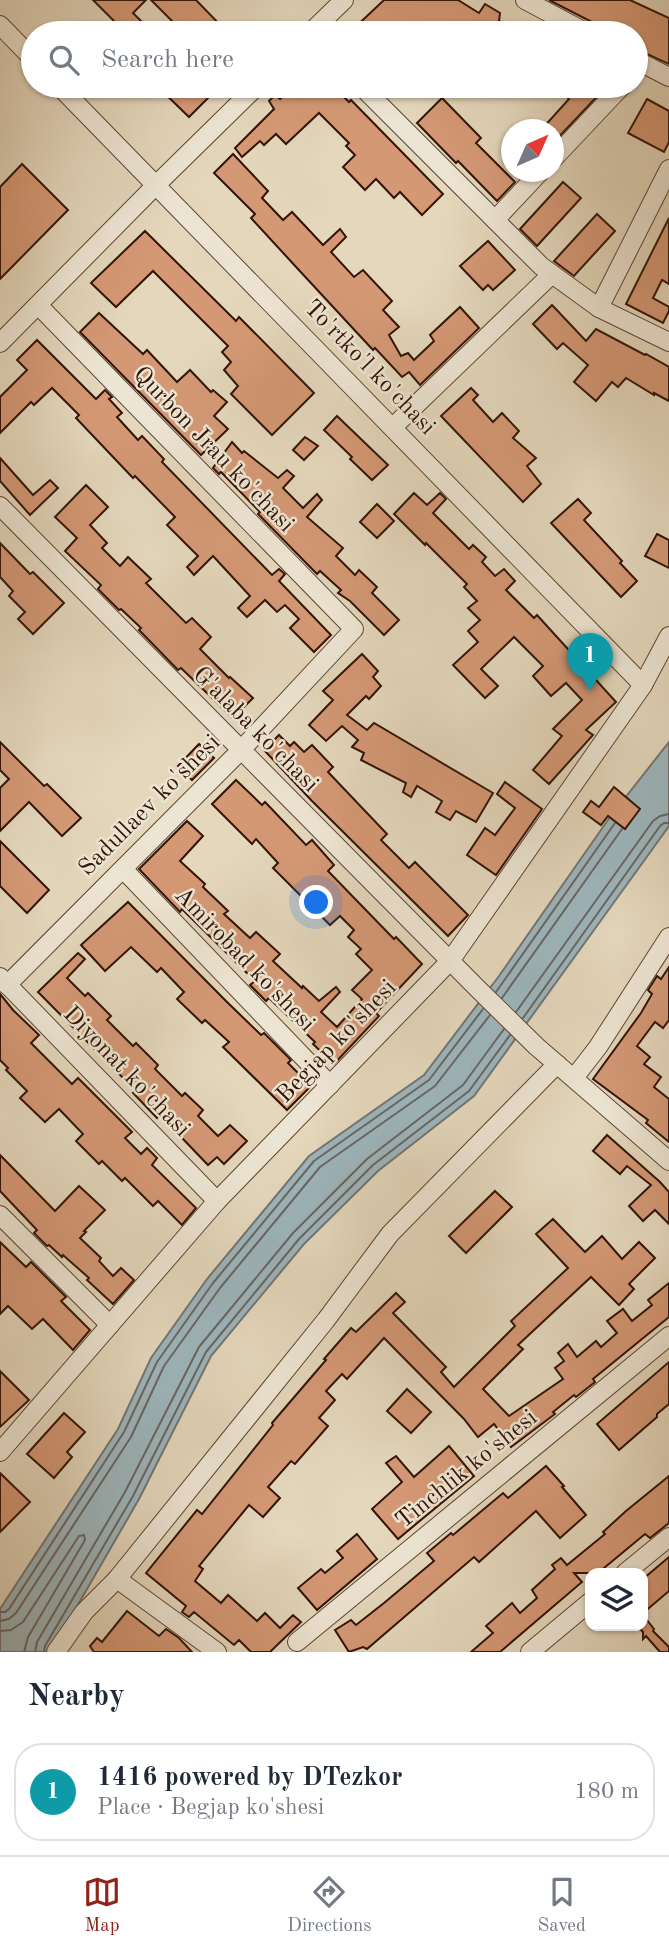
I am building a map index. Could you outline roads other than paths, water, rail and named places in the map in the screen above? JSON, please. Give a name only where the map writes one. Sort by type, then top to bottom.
[{"type":"street","points":[[322,21],[344,0]]},
{"type":"street","points":[[525,0],[564,21]]},
{"type":"street","points":[[0,25],[21,47]]},
{"type":"street","points":[[648,69],[669,77]]},
{"type":"street","name":"To'rtko'l ko'chasi","points":[[71,98],[643,685]]},
{"type":"street","points":[[0,343],[245,98]]},
{"type":"street","points":[[373,98],[541,266],[599,308],[669,342]]},
{"type":"street","points":[[564,147],[611,98]]},
{"type":"street","points":[[599,308],[669,169]]},
{"type":"street","points":[[495,220],[531,182]]},
{"type":"street","points":[[393,427],[552,274]]},
{"type":"street","name":"Qurbon Jrau ko'chasi","points":[[38,305],[354,629]]},
{"type":"street","name":"G'alaba ko'chasi","points":[[0,506],[536,1046],[669,1161]]},
{"type":"street","name":"Sadullaev ko'shesi","points":[[4,981],[123,869],[241,750],[354,629]]},
{"type":"street","name":"Begjap ko'shesi","points":[[0,1452],[217,1201],[450,961],[643,685],[669,636]]},
{"type":"street","name":"Amirobad ko'shesi","points":[[123,869],[330,1085]]},
{"type":"street","points":[[574,1078],[669,937]]},
{"type":"street","name":"Diyonat ko'chasi","points":[[4,981],[217,1201]]},
{"type":"street","points":[[56,1652],[84,1612],[117,1579],[326,1320],[390,1234],[557,1064]]},
{"type":"street","points":[[0,1215],[110,1325]]},
{"type":"street","name":"Tinchlik ko'shesi","points":[[293,1649],[669,1336]]},
{"type":"street","points":[[631,1568],[669,1537]]},
{"type":"street","points":[[117,1579],[217,1652]]},
{"type":"street","points":[[530,1652],[585,1606]]},
{"type":"water","points":[[669,742],[669,826],[474,1096],[378,1171],[304,1244],[211,1356],[139,1499],[49,1652],[0,1652],[0,1609],[118,1429],[151,1358],[207,1279],[309,1156],[424,1075],[499,976],[610,817]]},
{"type":"place","name":"1416 powered by DTezkor","points":[[590,691]]}]
